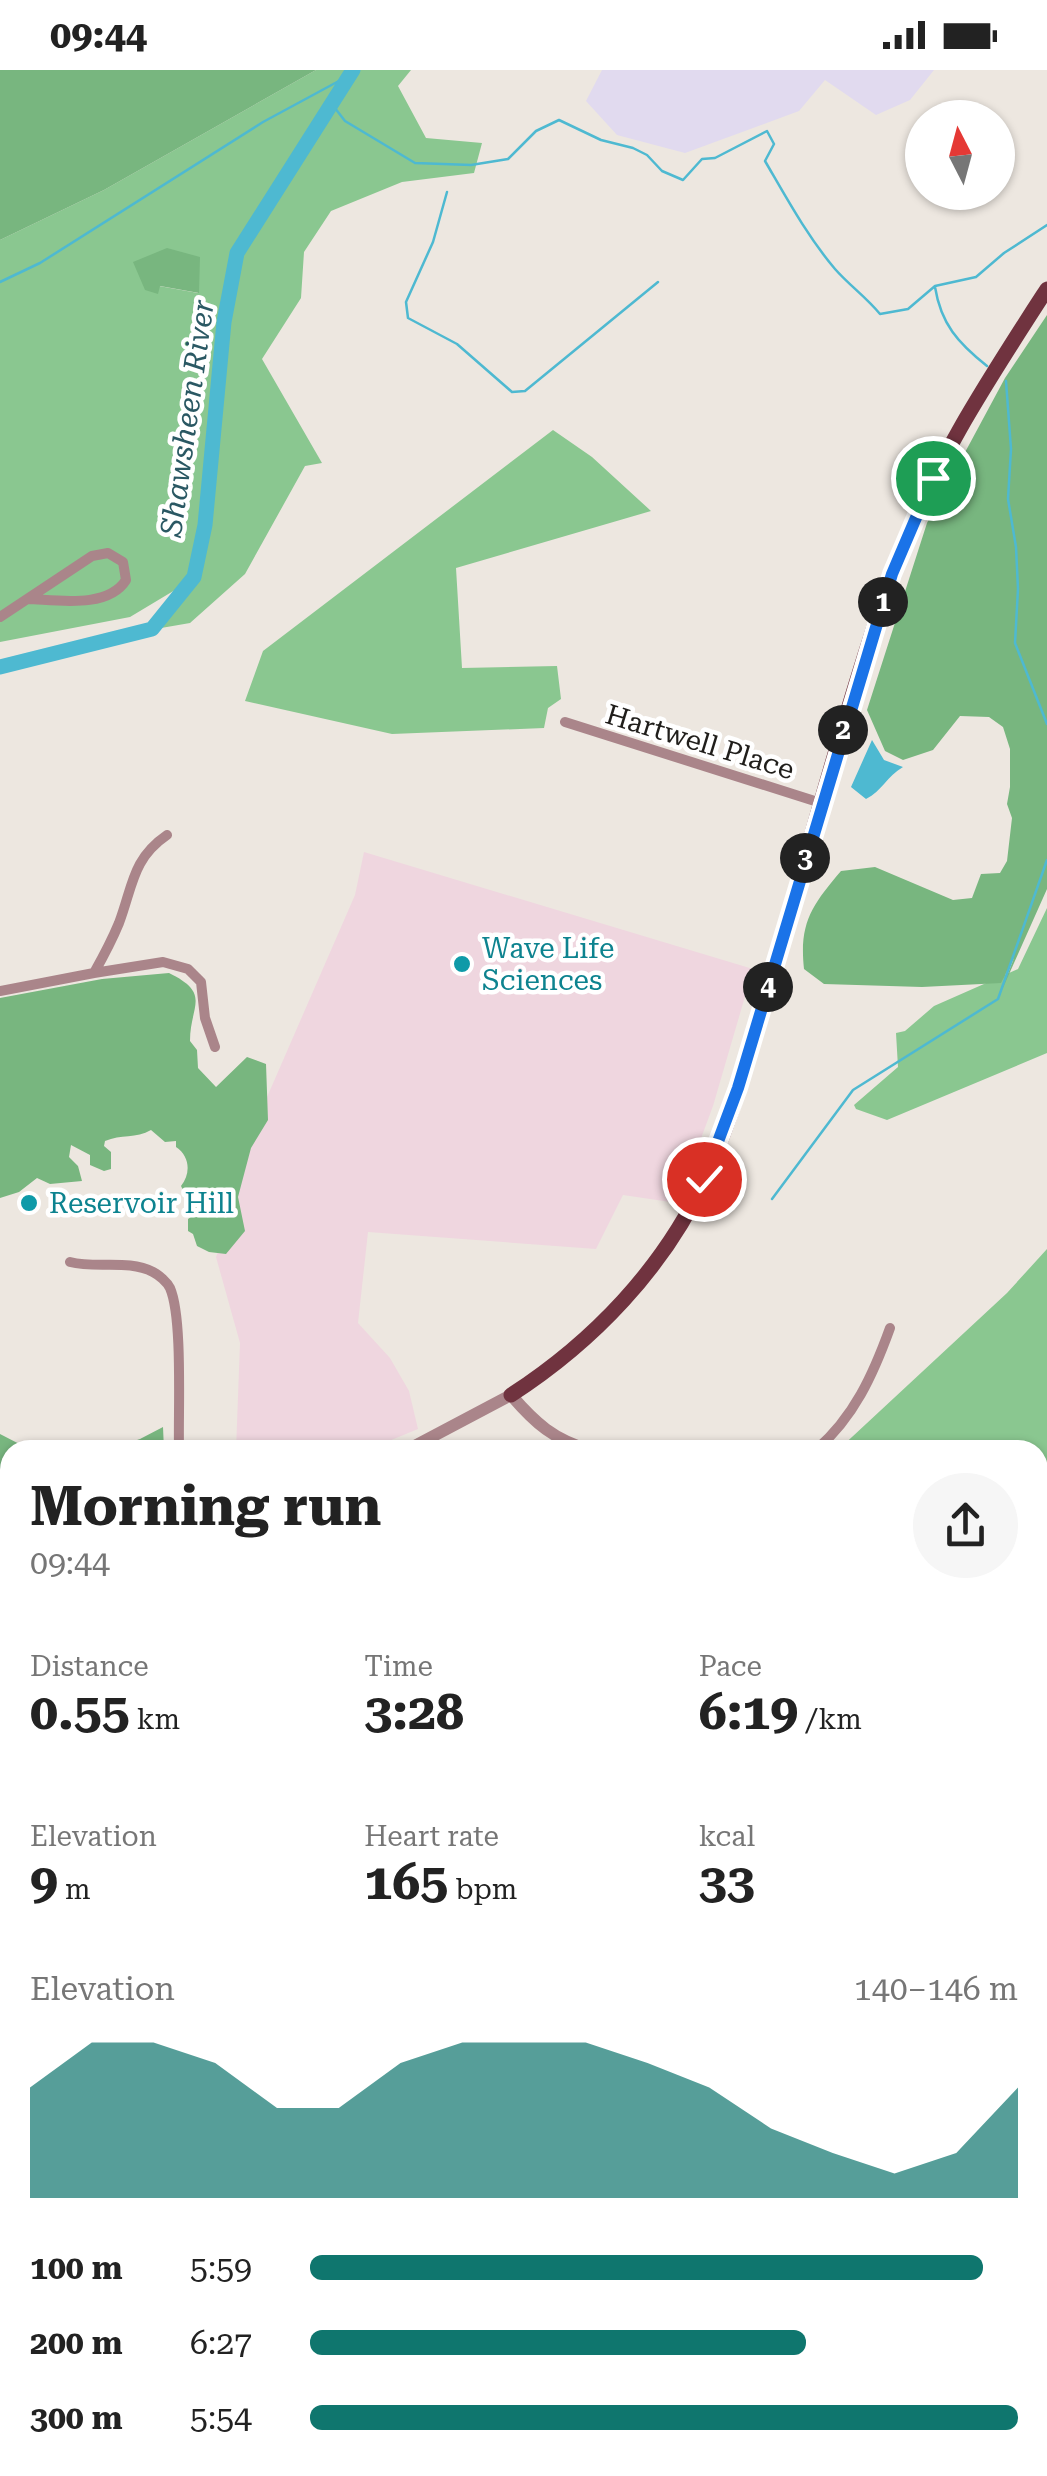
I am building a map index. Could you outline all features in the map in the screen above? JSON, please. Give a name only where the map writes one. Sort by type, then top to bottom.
[{"type":"main road","points":[[511,1395],[558,1365],[634,1287],[677,1229],[704,1179],[738,1088],[879,613],[915,514],[970,408],[1047,288]]},
{"type":"street","points":[[0,617],[92,556],[108,553],[123,562],[126,580],[110,595],[82,600],[28,600]]},
{"type":"street","name":"Hartwell Place","points":[[565,722],[822,804]]},
{"type":"street","points":[[94,973],[119,922],[132,876],[152,846],[167,834]]},
{"type":"street","points":[[0,990],[162,962],[188,969],[201,982],[205,1018],[215,1046]]},
{"type":"street","points":[[70,1262],[97,1267],[133,1265],[157,1273],[170,1286],[177,1330],[179,1440]]},
{"type":"street","points":[[827,1440],[859,1402],[890,1328]]},
{"type":"street","points":[[427,1440],[511,1395],[544,1430],[562,1440]]},
{"type":"shaded area","points":[[602,70],[934,70],[910,100],[876,115],[825,80],[799,111],[685,153],[617,135],[586,101]]},
{"type":"shaded area","points":[[364,852],[753,969],[713,1106],[677,1203],[623,1195],[596,1249],[368,1232],[358,1323],[390,1358],[409,1391],[418,1429],[391,1440],[236,1440],[240,1343],[216,1257],[232,1214],[217,1212],[355,895]]},
{"type":"green space","points":[[0,70],[316,70],[104,190],[0,240]]},
{"type":"green space","points":[[316,70],[411,70],[398,86],[426,138],[482,143],[474,173],[402,182],[331,211],[304,252],[301,298],[262,359],[322,463],[305,466],[245,574],[190,623],[138,632],[180,593],[175,590],[130,617],[0,642],[0,240],[104,190]],"holes":[[[199,257],[198,293],[159,286]]]},
{"type":"green space","points":[[167,248],[200,257],[199,293],[160,286],[158,294],[145,290],[133,262]]},
{"type":"green space","points":[[1047,315],[1047,889],[998,999],[1014,958],[1001,983],[922,987],[824,984],[804,969],[804,939],[815,905],[841,871],[875,867],[953,900],[972,898],[981,874],[1000,873],[1007,861],[1012,818],[1007,804],[1010,749],[1003,727],[989,717],[960,716],[933,750],[903,760],[885,751],[867,710],[927,523],[1005,378]]},
{"type":"green space","points":[[553,430],[592,457],[651,511],[456,568],[462,668],[557,666],[561,699],[548,708],[544,728],[392,734],[245,701],[263,651]]},
{"type":"green space","points":[[1047,908],[1047,1053],[887,1120],[856,1109],[854,1105],[898,1067],[896,1033],[905,1031],[934,1006],[1018,969]]},
{"type":"green space","points":[[169,973],[195,994],[190,1041],[197,1050],[198,1068],[216,1087],[247,1057],[266,1064],[268,1120],[251,1148],[238,1197],[245,1231],[226,1254],[197,1246],[188,1231],[188,1219],[195,1214],[181,1186],[188,1165],[176,1141],[165,1142],[151,1130],[105,1141],[104,1146],[111,1152],[111,1169],[104,1171],[90,1165],[90,1155],[71,1145],[69,1157],[78,1166],[82,1181],[50,1184],[37,1178],[19,1192],[0,1198],[0,998],[102,979]]},
{"type":"green space","points":[[1047,1249],[1047,1440],[849,1440],[1007,1293]]},
{"type":"green space","points":[[163,1427],[164,1440],[137,1440]]},
{"type":"water","points":[[872,740],[884,760],[903,767],[866,799],[851,787]]},
{"type":"waterway","name":"Shawsheen River","points":[[0,667],[152,629],[194,577],[205,525],[224,322],[237,253],[353,70]]},
{"type":"waterway","name":"Shawsheen River","points":[[0,282],[40,263],[263,122],[350,75]]},
{"type":"waterway","points":[[331,103],[345,121],[415,163],[471,165],[508,159],[536,131],[559,120],[601,140],[633,148],[647,155],[662,171],[683,180],[702,159],[715,158],[767,131],[774,144],[765,161],[797,216],[835,269],[880,314],[908,309],[935,286],[976,277],[1047,225]]},
{"type":"waterway","points":[[447,192],[433,242],[406,302],[408,318],[457,344],[512,392],[525,391],[658,282]]},
{"type":"waterway","points":[[935,287],[952,332],[987,366]]},
{"type":"waterway","points":[[1006,381],[1011,449],[1008,499],[1018,589],[1015,643],[1047,724]]},
{"type":"waterway","points":[[772,1199],[853,1090],[998,999],[1047,860]]},
{"type":"place","name":"Wave Life Sciences","points":[[462,964]]},
{"type":"place","name":"Reservoir Hill","points":[[29,1203]]},
{"type":"route","points":[[704,1179],[738,1088],[892,574],[933,478]]}]
